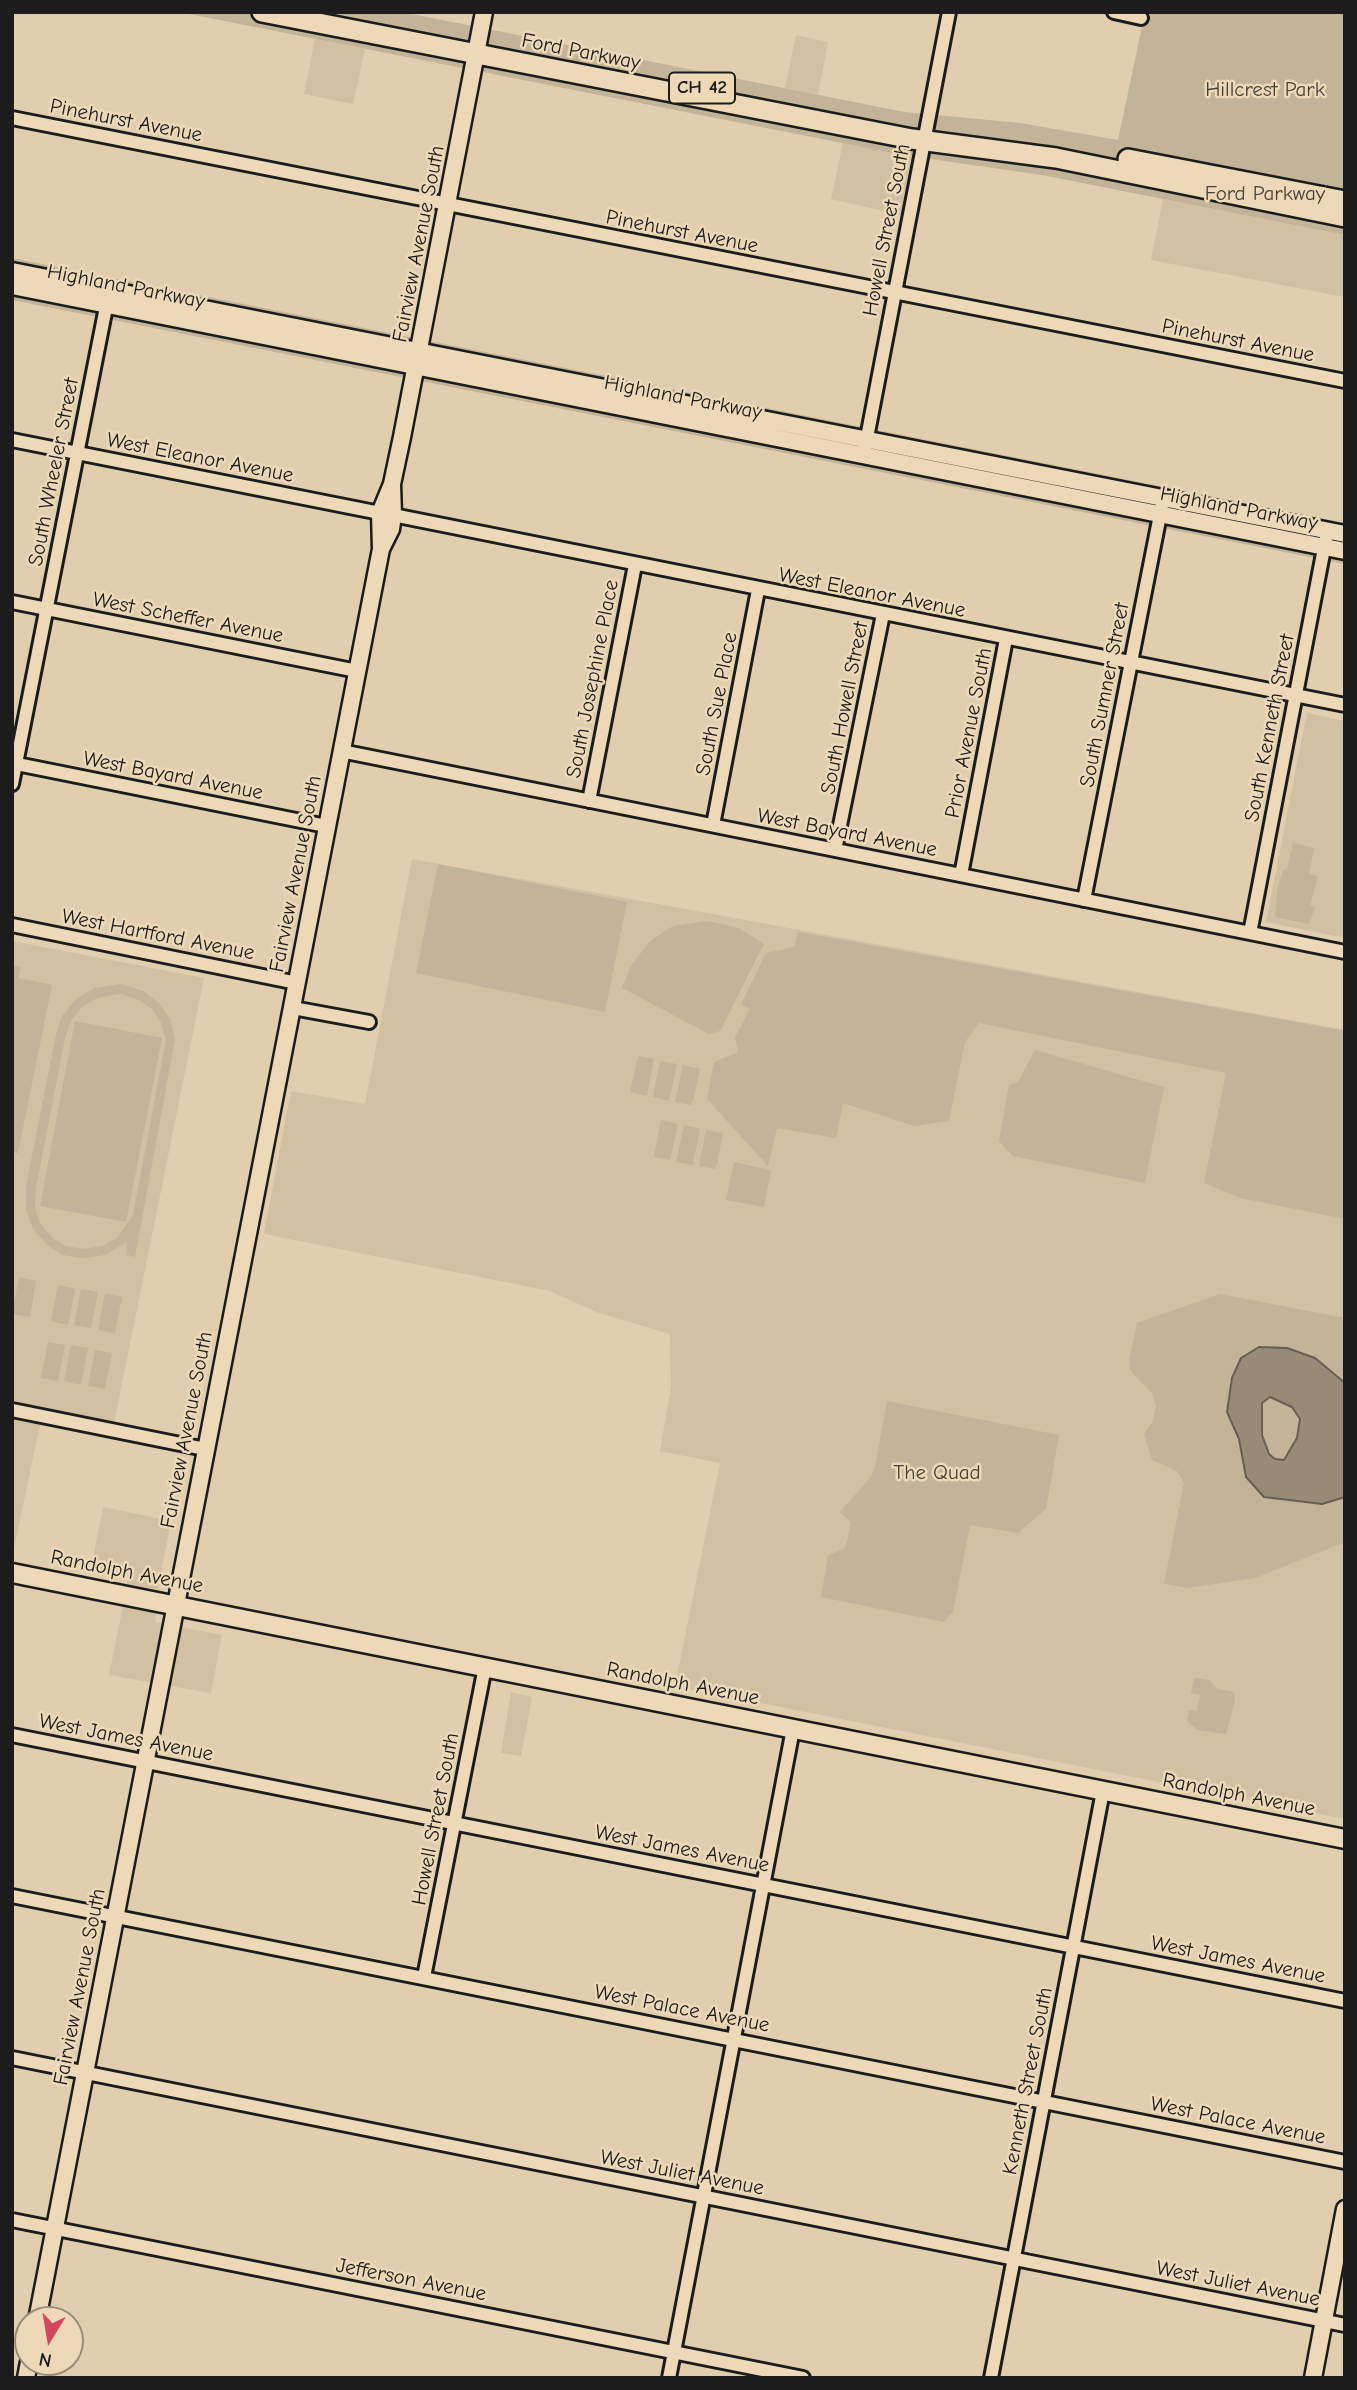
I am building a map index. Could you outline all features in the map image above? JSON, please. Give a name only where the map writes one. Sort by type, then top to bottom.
[{"type":"main road","name":"Ford Parkway","points":[[262,12],[477,49],[925,136],[1055,158],[1345,217]]},
{"type":"main road","name":"Ford Parkway","points":[[321,12],[477,49]]},
{"type":"main road","name":"Ford Parkway","points":[[925,136],[1060,146],[1345,201]]},
{"type":"main road","name":"Randolph Avenue","points":[[12,1573],[1345,1839]]},
{"type":"street","name":"Fairview Avenue South","points":[[40,2306],[380,549],[391,529],[387,514],[392,484],[485,12]]},
{"type":"street","name":"Howell Street South","points":[[865,448],[949,12]]},
{"type":"street","points":[[1114,12],[1141,18]]},
{"type":"street","name":"Pinehurst Avenue","points":[[12,118],[1345,381]]},
{"type":"street","name":"Highland Parkway","points":[[12,271],[108,298]]},
{"type":"street","name":"Highland Parkway","points":[[12,286],[108,298],[1161,506],[1326,539],[1345,551]]},
{"type":"street","name":"South Wheeler Street","points":[[12,784],[108,298]]},
{"type":"street","name":"West Eleanor Avenue","points":[[12,440],[1345,705]]},
{"type":"street","name":"South Sumner Street","points":[[1084,900],[1161,506]]},
{"type":"street","name":"Highland Parkway","points":[[1326,539],[1345,534]]},
{"type":"street","name":"South Kenneth Street","points":[[1250,933],[1326,539]]},
{"type":"street","name":"South Josephine Place","points":[[589,800],[635,565]]},
{"type":"street","name":"South Sue Place","points":[[713,825],[758,590]]},
{"type":"street","name":"West Scheffer Avenue","points":[[12,602],[357,671]]},
{"type":"street","name":"South Howell Street","points":[[835,850],[883,614]]},
{"type":"street","name":"Prior Avenue South","points":[[961,875],[1006,639]]},
{"type":"street","name":"West Bayard Avenue","points":[[341,751],[1345,952]]},
{"type":"street","name":"West Bayard Avenue","points":[[14,764],[326,825]]},
{"type":"street","name":"West Hartford Avenue","points":[[12,925],[297,983]]},
{"type":"street","points":[[293,1008],[369,1021]]},
{"type":"street","points":[[12,1410],[205,1450]]},
{"type":"street","name":"Howell Street South","points":[[424,1977],[485,1668]]},
{"type":"street","points":[[669,2378],[793,1729]]},
{"type":"street","name":"West James Avenue","points":[[12,1735],[1345,2001]]},
{"type":"street","name":"Kenneth Street South","points":[[991,2378],[1103,1791]]},
{"type":"street","name":"West Palace Avenue","points":[[12,1896],[1345,2162]]},
{"type":"street","name":"West Juliet Avenue","points":[[12,2058],[1345,2325]]},
{"type":"street","points":[[1313,2378],[1345,2209]]},
{"type":"street","name":"Jefferson Avenue","points":[[12,2220],[803,2378]]},
{"type":"shaded area","points":[[796,35],[828,42],[818,95],[785,88]]},
{"type":"shaded area","points":[[315,39],[365,49],[353,104],[304,94]]},
{"type":"shaded area","points":[[843,143],[922,158],[910,217],[831,199]]},
{"type":"shaded area","points":[[1163,199],[1345,235],[1345,297],[1151,260]]},
{"type":"shaded area","points":[[1307,713],[1345,721],[1345,938],[1266,922]]},
{"type":"shaded area","points":[[412,859],[1345,1030],[1345,1819],[675,1686],[720,1463],[660,1451],[671,1387],[670,1334],[596,1312],[550,1291],[264,1234],[291,1091],[365,1104]]},
{"type":"shaded area","points":[[12,941],[204,978],[114,1423],[43,1410],[13,1553]]},
{"type":"shaded area","points":[[1259,1347],[1287,1348],[1315,1358],[1345,1383],[1345,1497],[1322,1504],[1264,1497],[1246,1477],[1239,1439],[1227,1412],[1232,1378],[1241,1358]],"holes":[[[1270,1397],[1292,1407],[1300,1419],[1297,1438],[1284,1460],[1275,1459],[1269,1454],[1262,1435],[1262,1403]]]},
{"type":"shaded area","points":[[103,1507],[171,1521],[159,1583],[155,1622],[222,1635],[211,1693],[109,1675],[129,1577],[91,1569]]},
{"type":"shaded area","points":[[511,1692],[532,1697],[521,1756],[501,1753]]},
{"type":"green space","name":"Hillcrest Park","points":[[179,12],[402,12],[904,112],[1020,123],[1118,140],[1145,12],[1345,12],[1345,235],[1042,175],[903,155]]},
{"type":"green space","points":[[12,258],[1345,523],[1345,564],[12,300]]},
{"type":"green space","points":[[1293,843],[1314,848],[1309,874],[1318,876],[1310,906],[1315,907],[1309,924],[1275,917],[1278,885],[1284,869],[1287,870]]},
{"type":"green space","points":[[438,864],[627,902],[605,1012],[416,973]]},
{"type":"green space","points":[[707,921],[739,928],[764,944],[720,1031],[709,1034],[622,988],[631,966],[650,941],[673,926]]},
{"type":"green space","points":[[798,932],[1345,1031],[1345,1219],[1240,1198],[1204,1183],[1226,1073],[979,1023],[965,1042],[949,1121],[914,1126],[843,1103],[836,1138],[777,1128],[768,1166],[707,1099],[714,1062],[738,1052],[735,1037],[750,1009],[741,1004],[766,953],[794,947]]},
{"type":"green space","points":[[12,965],[21,967],[18,978],[52,985],[18,1153],[12,1152]]},
{"type":"green space","points":[[121,984],[143,991],[159,1003],[170,1019],[175,1039],[135,1257],[126,1255],[127,1242],[105,1255],[83,1258],[63,1255],[48,1246],[33,1229],[26,1209],[26,1186],[56,1035],[62,1016],[75,1000],[94,988]],"holes":[[[121,994],[139,1000],[152,1009],[161,1023],[166,1040],[133,1215],[118,1237],[102,1246],[83,1249],[66,1246],[54,1239],[41,1225],[35,1208],[36,1188],[65,1038],[71,1021],[82,1007],[97,998]]]},
{"type":"green space","points":[[75,1021],[162,1038],[126,1222],[40,1206]]},
{"type":"green space","points":[[1035,1050],[1164,1087],[1145,1183],[1013,1156],[999,1141],[1009,1085],[1018,1082]]},
{"type":"green space","points":[[638,1056],[654,1059],[647,1096],[630,1092]]},
{"type":"green space","points":[[660,1061],[677,1064],[669,1101],[653,1097]]},
{"type":"green space","points":[[683,1065],[700,1069],[692,1105],[675,1102]]},
{"type":"green space","points":[[661,1120],[678,1124],[670,1160],[654,1157]]},
{"type":"green space","points":[[684,1125],[700,1129],[693,1165],[676,1162]]},
{"type":"green space","points":[[706,1130],[723,1133],[716,1169],[699,1166]]},
{"type":"green space","points":[[734,1162],[771,1170],[764,1207],[726,1200]]},
{"type":"green space","points":[[19,1277],[36,1281],[30,1317],[12,1314]]},
{"type":"green space","points":[[58,1285],[75,1289],[68,1325],[51,1321]]},
{"type":"green space","points":[[81,1289],[98,1292],[91,1328],[74,1325]]},
{"type":"green space","points":[[105,1293],[122,1297],[115,1333],[98,1330]]},
{"type":"green space","points":[[1220,1294],[1345,1318],[1345,1542],[1255,1578],[1188,1588],[1164,1584],[1184,1483],[1177,1471],[1152,1460],[1144,1434],[1153,1421],[1156,1406],[1152,1393],[1130,1370],[1129,1360],[1137,1323]]},
{"type":"green space","points":[[48,1342],[65,1345],[58,1381],[41,1378]]},
{"type":"green space","points":[[71,1345],[88,1348],[81,1385],[64,1381]]},
{"type":"green space","points":[[95,1350],[112,1353],[105,1389],[88,1386]]},
{"type":"green space","name":"The Quad","points":[[887,1401],[1059,1435],[1046,1509],[1018,1533],[970,1525],[953,1612],[944,1622],[821,1597],[828,1556],[846,1547],[851,1522],[840,1512],[871,1477],[875,1467]]},
{"type":"green space","points":[[1194,1678],[1209,1680],[1218,1689],[1234,1692],[1235,1701],[1226,1734],[1197,1730],[1187,1721],[1189,1710],[1197,1711],[1200,1695],[1191,1693]]}]
